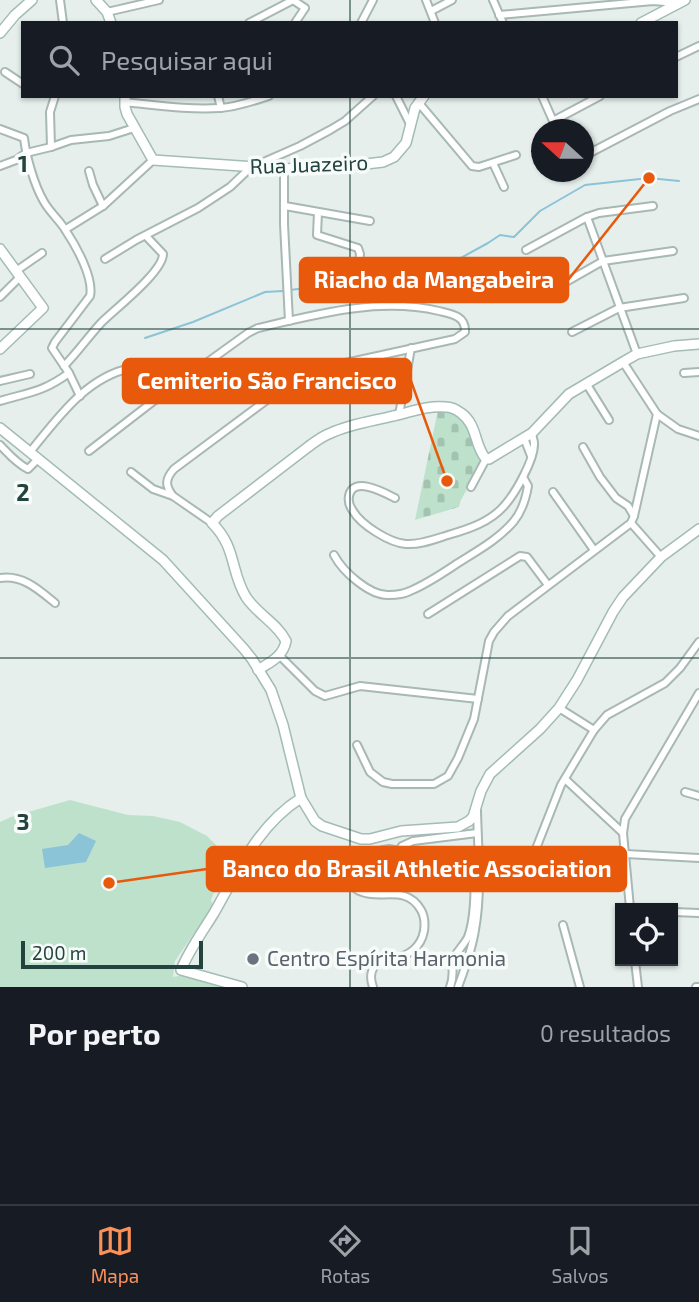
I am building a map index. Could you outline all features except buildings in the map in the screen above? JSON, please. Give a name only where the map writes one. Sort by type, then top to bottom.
[{"type":"main road","points":[[0,33],[32,0]]},
{"type":"main road","points":[[96,0],[107,12],[110,21]]},
{"type":"main road","points":[[645,21],[682,1]]},
{"type":"main road","points":[[125,99],[127,114],[153,160]]},
{"type":"main road","name":"Rua Juazeiro","points":[[153,160],[284,169],[383,162],[402,149],[421,99]]},
{"type":"main road","points":[[0,249],[43,309],[0,349]]},
{"type":"main road","points":[[262,667],[280,656],[286,641],[243,593],[228,544],[212,523],[320,439],[342,429],[427,408],[445,407],[461,412],[472,424],[486,459],[528,435],[552,405],[637,354],[699,344]]},
{"type":"main road","points":[[0,428],[163,560],[262,667],[283,725],[301,798],[315,821],[322,826],[361,839],[401,831],[458,827],[469,821],[477,809],[481,791],[490,774],[559,708],[623,597],[660,557],[699,528]]},
{"type":"main road","points":[[242,987],[230,978],[181,970],[259,837],[301,798]]},
{"type":"street","points":[[60,0],[63,21]]},
{"type":"street","points":[[107,12],[159,0]]},
{"type":"street","points":[[253,21],[293,0],[305,8],[296,21]]},
{"type":"street","points":[[363,21],[373,0]]},
{"type":"street","points":[[426,0],[434,21]]},
{"type":"street","points":[[431,11],[452,0]]},
{"type":"street","points":[[493,0],[502,21]]},
{"type":"street","points":[[499,15],[652,1],[682,1]]},
{"type":"street","points":[[678,56],[699,46]]},
{"type":"street","points":[[5,72],[21,83]]},
{"type":"street","points":[[51,147],[52,98]]},
{"type":"street","points":[[218,98],[220,108]]},
{"type":"street","points":[[125,99],[178,107],[220,108],[255,98]]},
{"type":"street","points":[[105,260],[136,240],[231,190],[250,168],[300,146],[345,121],[371,98]]},
{"type":"street","points":[[397,98],[410,124]]},
{"type":"street","points":[[543,98],[552,119]]},
{"type":"street","points":[[557,119],[596,98]]},
{"type":"street","points":[[421,99],[470,164],[479,167],[516,155]]},
{"type":"street","points":[[594,150],[699,99]]},
{"type":"street","points":[[0,166],[26,153],[71,141],[109,136],[134,128]]},
{"type":"street","points":[[0,129],[24,138],[26,153],[43,200],[65,229],[89,276],[92,292],[90,296],[53,345],[55,355],[69,373],[79,396]]},
{"type":"street","points":[[65,229],[103,206],[153,160]]},
{"type":"street","points":[[493,163],[504,187]]},
{"type":"street","points":[[284,169],[289,321]]},
{"type":"street","points":[[89,171],[103,206]]},
{"type":"street","points":[[526,250],[587,217],[653,205]]},
{"type":"street","points":[[285,206],[370,221]]},
{"type":"street","points":[[318,212],[317,235],[358,248],[358,275]]},
{"type":"street","points":[[587,217],[637,354]]},
{"type":"street","points":[[64,366],[100,324],[135,293],[162,261],[163,254],[146,236]]},
{"type":"street","points":[[545,294],[603,261],[673,251]]},
{"type":"street","points":[[0,297],[18,274],[41,253]]},
{"type":"street","points":[[572,332],[619,308],[684,298]]},
{"type":"street","points":[[89,451],[155,400],[258,328],[374,305],[430,309],[453,314],[465,323],[465,332],[454,339],[309,371],[299,376],[174,469],[166,482],[173,496]]},
{"type":"street","points":[[399,415],[411,348]]},
{"type":"street","points":[[623,362],[657,414],[678,429],[699,436]]},
{"type":"street","points":[[0,445],[11,458],[28,469],[65,410],[79,396],[97,381],[131,368],[155,400]]},
{"type":"street","points":[[684,373],[699,372]]},
{"type":"street","points":[[0,381],[30,373]]},
{"type":"street","points":[[0,401],[42,390],[69,373]]},
{"type":"street","points":[[586,383],[609,420]]},
{"type":"street","points":[[357,745],[370,772],[383,782],[434,784],[449,776],[474,719],[486,651],[494,632],[508,616],[633,519],[657,414]]},
{"type":"street","points":[[395,498],[383,491],[362,486],[352,488],[349,496],[354,514],[368,526],[397,542],[412,544],[466,529],[488,519],[505,506],[523,477],[531,456],[528,435]]},
{"type":"street","points":[[583,447],[600,477],[616,498],[624,503],[660,557]]},
{"type":"street","points":[[471,487],[486,459]]},
{"type":"street","points":[[131,472],[153,489],[173,496],[212,523]]},
{"type":"street","points":[[334,555],[342,568],[374,593],[387,595],[409,592],[490,542],[516,519],[528,489],[523,477]]},
{"type":"street","points":[[553,492],[594,550]]},
{"type":"street","points":[[428,614],[520,556],[527,557],[548,585]]},
{"type":"street","points":[[0,578],[12,577],[26,582],[55,603]]},
{"type":"street","points":[[697,645],[699,655]]},
{"type":"street","points":[[528,869],[561,785],[594,730],[607,715],[665,683],[697,645]]},
{"type":"street","points":[[280,656],[316,691],[326,696],[360,686],[478,699]]},
{"type":"street","points":[[630,903],[623,826],[628,812],[699,693]]},
{"type":"street","points":[[559,708],[594,730]]},
{"type":"street","points":[[565,779],[623,833]]},
{"type":"street","points":[[685,792],[699,796]]},
{"type":"street","points":[[458,987],[476,928],[479,894],[477,809]]},
{"type":"street","points":[[398,850],[413,841],[477,833]]},
{"type":"street","points":[[373,987],[371,975],[375,965],[385,959],[403,956],[417,947],[425,929],[425,920],[417,904],[393,893],[371,894],[359,891],[352,883],[352,872],[360,861],[380,850],[398,850],[464,864],[473,872],[471,928],[453,961],[454,974],[450,987]]},
{"type":"street","points":[[626,854],[699,858]]},
{"type":"street","points":[[678,912],[699,913]]},
{"type":"street","points":[[563,925],[579,987]]},
{"type":"street","points":[[636,966],[638,987]]},
{"type":"green space","points":[[438,410],[455,412],[466,420],[482,462],[459,507],[415,520]]},
{"type":"green space","points":[[70,800],[128,815],[153,816],[180,822],[207,836],[224,853],[225,866],[211,900],[213,905],[175,961],[173,977],[184,975],[226,987],[0,987],[0,822]]},
{"type":"water","points":[[79,833],[96,841],[86,862],[45,868],[42,849],[68,845]]},
{"type":"waterway","points":[[289,290],[437,271],[500,235],[514,237],[540,211],[585,185],[649,178],[679,181]]},
{"type":"waterway","points":[[145,338],[193,322],[265,292],[283,291]]},
{"type":"place","name":"Riacho da Mangabeira","points":[[649,178]]},
{"type":"place","name":"Cemiterio São Francisco","points":[[447,481]]},
{"type":"place","name":"Banco do Brasil Athletic Association","points":[[109,883]]},
{"type":"place","name":"Centro Espírita Harmonia","points":[[253,959]]}]
